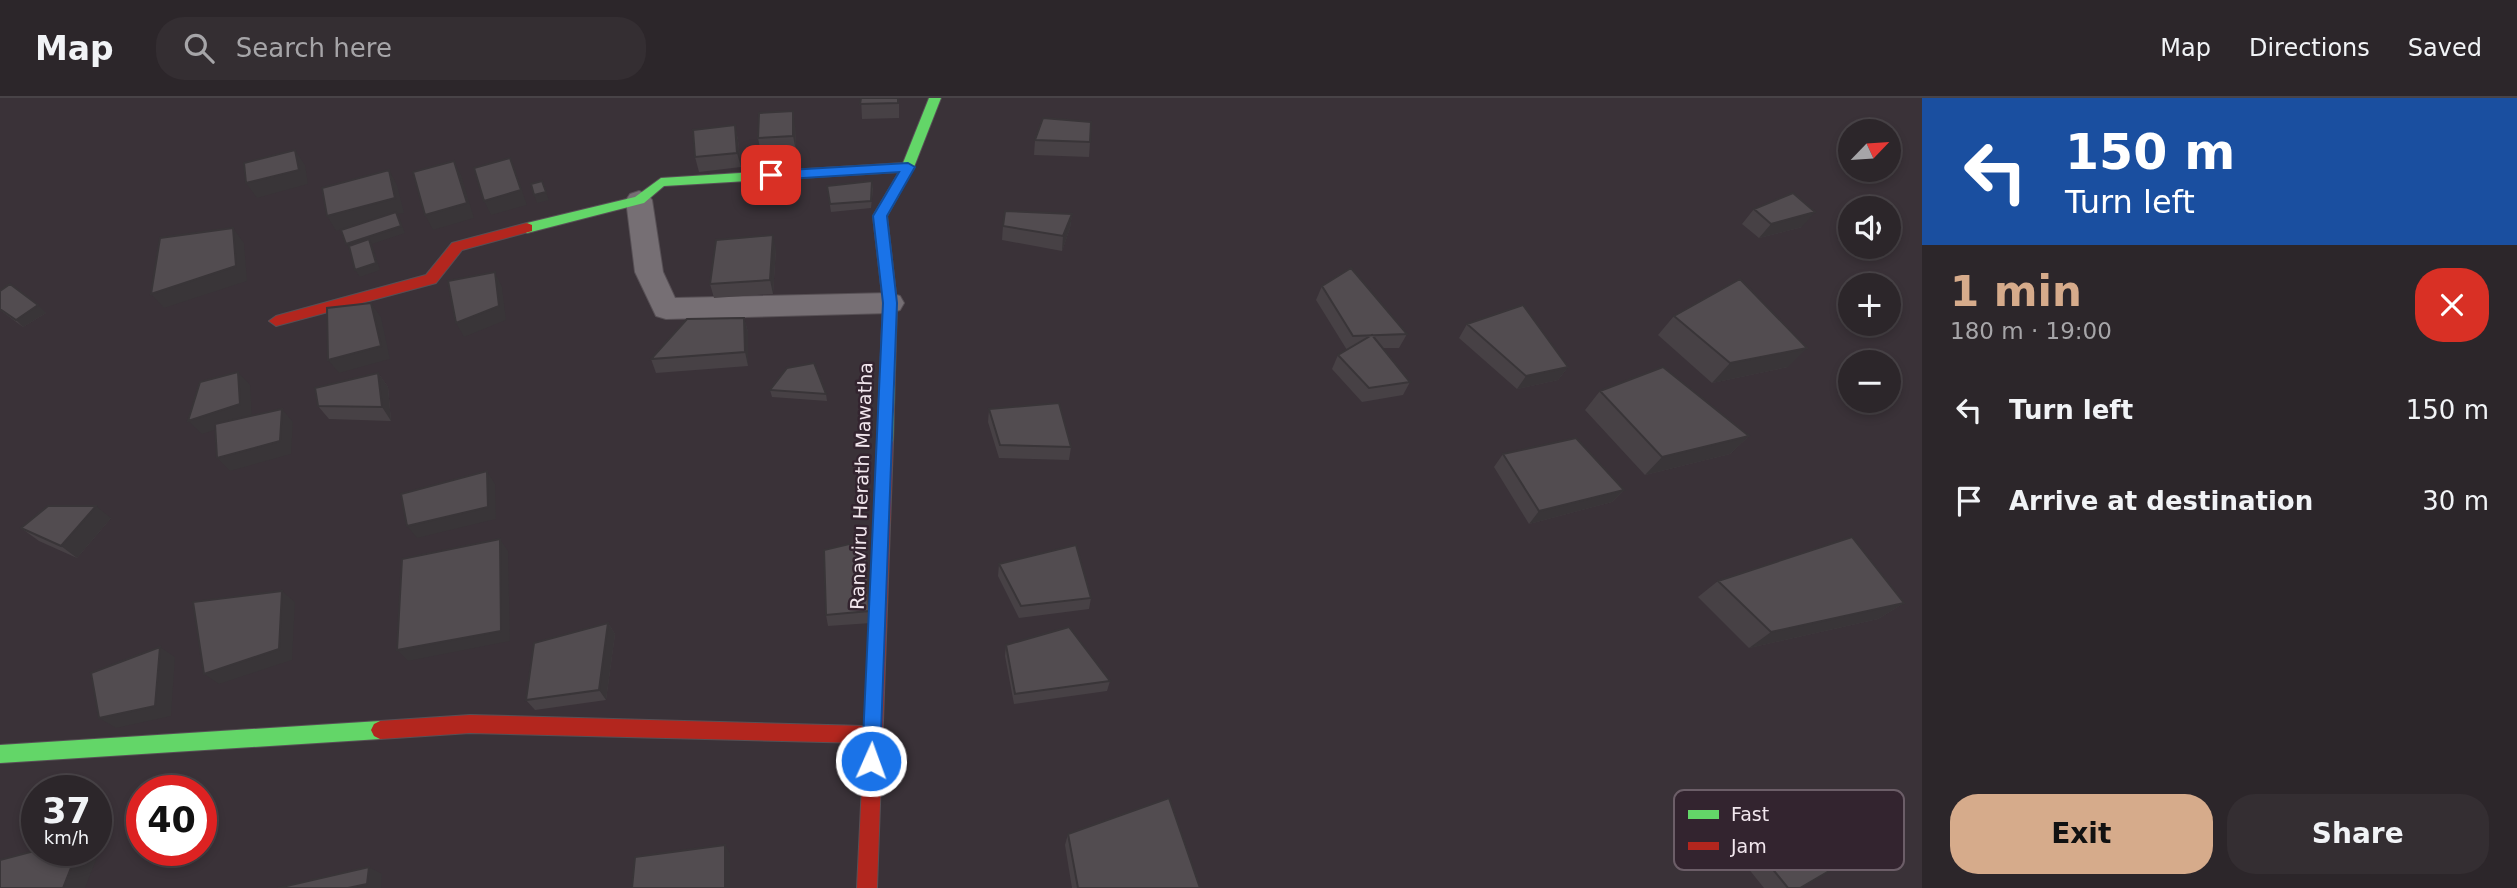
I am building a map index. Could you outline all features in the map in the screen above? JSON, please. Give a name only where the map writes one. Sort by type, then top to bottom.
[{"type":"street","name":"Ranaviru Herath Mawatha","points":[[867,888],[890,303],[880,216],[908,167],[935,98]]},
{"type":"street","points":[[276,321],[432,279],[457,246],[639,200],[661,182],[908,167]]},
{"type":"street","points":[[639,200],[649,272],[666,309],[890,303]]},
{"type":"street","points":[[0,754],[470,724],[872,735]]},
{"type":"building","points":[[861,98],[898,98],[898,103],[860,104]]},
{"type":"building","points":[[793,111],[793,136],[758,138],[759,113]]},
{"type":"building","points":[[1043,118],[1091,122],[1090,142],[1035,140]]},
{"type":"building","points":[[735,125],[737,153],[695,157],[693,130]]},
{"type":"building","points":[[295,150],[299,170],[246,183],[244,163]]},
{"type":"building","points":[[510,158],[521,190],[484,201],[474,168]]},
{"type":"building","points":[[454,161],[467,203],[425,215],[413,172]]},
{"type":"building","points":[[389,170],[395,198],[327,216],[322,188]]},
{"type":"building","points":[[542,181],[546,192],[534,195],[531,184]]},
{"type":"building","points":[[872,181],[871,201],[830,204],[827,186]]},
{"type":"building","points":[[1793,193],[1815,212],[1771,224],[1754,209]]},
{"type":"building","points":[[1005,211],[1072,214],[1063,236],[1003,226]]},
{"type":"building","points":[[396,212],[401,226],[346,244],[341,230]]},
{"type":"building","points":[[233,228],[236,266],[151,294],[160,238]]},
{"type":"building","points":[[773,235],[770,280],[710,284],[716,240]]},
{"type":"building","points":[[369,239],[376,263],[355,270],[349,246]]},
{"type":"building","points":[[1351,268],[1407,334],[1353,336],[1322,286]]},
{"type":"building","points":[[495,272],[499,306],[456,323],[448,281]]},
{"type":"building","points":[[1740,279],[1807,348],[1730,363],[1674,316]]},
{"type":"building","points":[[10,284],[38,305],[16,320],[0,309],[0,291]]},
{"type":"building","points":[[371,303],[381,346],[328,360],[327,308]]},
{"type":"building","points":[[1523,305],[1568,367],[1526,376],[1467,324]]},
{"type":"building","points":[[744,318],[745,352],[651,359],[687,319]]},
{"type":"building","points":[[1372,335],[1410,382],[1369,388],[1338,355]]},
{"type":"building","points":[[814,363],[826,394],[770,390],[787,368]]},
{"type":"building","points":[[1663,367],[1749,436],[1662,457],[1600,391]]},
{"type":"building","points":[[238,372],[240,404],[188,421],[200,382]]},
{"type":"building","points":[[378,373],[382,407],[318,406],[315,388]]},
{"type":"building","points":[[1059,403],[1071,447],[1000,445],[989,409]]},
{"type":"building","points":[[282,409],[280,441],[217,458],[215,424]]},
{"type":"building","points":[[1576,438],[1624,490],[1539,511],[1503,454]]},
{"type":"building","points":[[487,471],[488,507],[407,526],[401,494]]},
{"type":"building","points":[[48,506],[96,506],[61,546],[21,528]]},
{"type":"building","points":[[1852,537],[1904,603],[1771,632],[1718,581]]},
{"type":"building","points":[[500,539],[501,631],[397,650],[402,559]]},
{"type":"building","points":[[866,540],[869,611],[826,615],[824,550]]},
{"type":"building","points":[[1076,545],[1091,598],[1021,606],[999,564]]},
{"type":"building","points":[[282,591],[279,649],[204,674],[193,602]]},
{"type":"building","points":[[608,623],[599,690],[526,700],[534,643]]},
{"type":"building","points":[[1069,627],[1110,681],[1015,694],[1006,645]]},
{"type":"building","points":[[160,647],[155,706],[99,718],[91,673]]},
{"type":"building","points":[[1169,798],[1200,888],[1078,888],[1068,834]]},
{"type":"building","points":[[725,845],[725,888],[632,888],[635,857]]},
{"type":"building","points":[[21,854],[21,866],[72,866],[63,888],[0,888],[0,860]]},
{"type":"building","points":[[369,867],[367,884],[348,888],[278,888]]},
{"type":"building","points":[[1773,870],[1829,871],[1800,888],[1788,888]]},
{"type":"traffic: fast","points":[[885,442],[890,303],[880,216],[908,167],[935,98]]},
{"type":"traffic: fast","points":[[527,228],[639,200],[661,182],[908,167]]},
{"type":"traffic: fast","points":[[0,754],[380,730]]},
{"type":"traffic: jam","points":[[276,321],[431,279],[457,246],[527,228]]},
{"type":"traffic: jam","points":[[867,888],[885,442]]},
{"type":"traffic: jam","points":[[380,730],[470,724],[872,735]]},
{"type":"route","points":[[771,175],[908,167],[880,216],[890,303],[871,761]]}]
